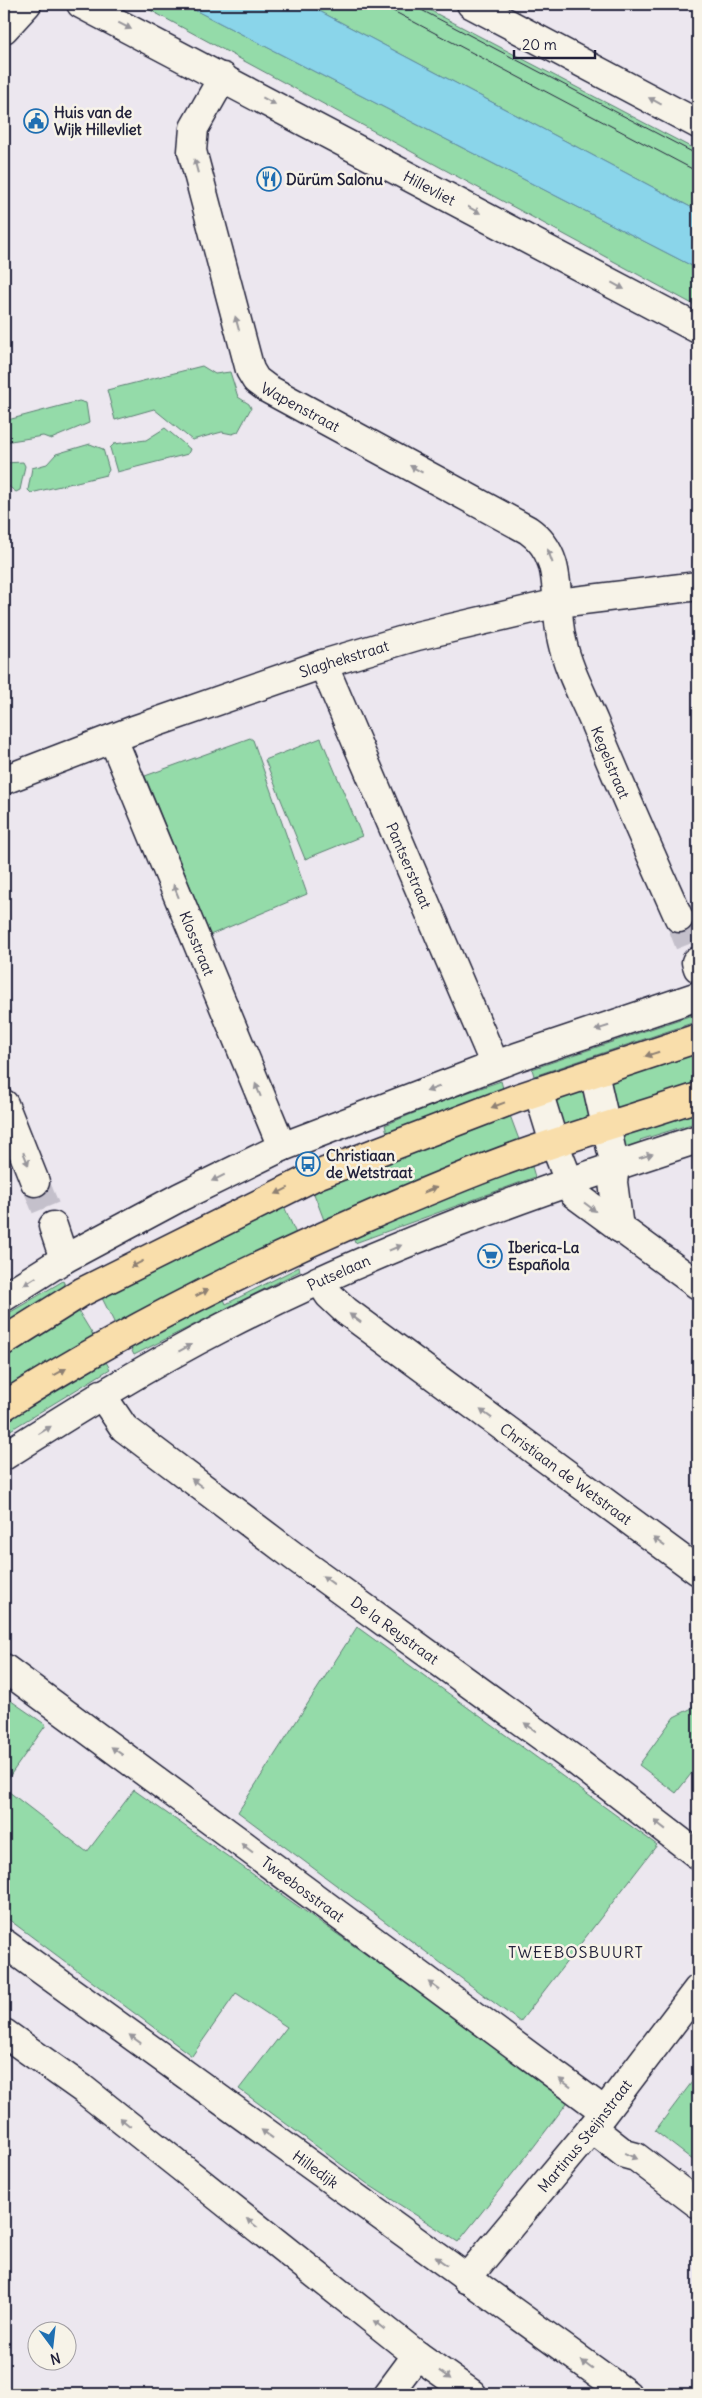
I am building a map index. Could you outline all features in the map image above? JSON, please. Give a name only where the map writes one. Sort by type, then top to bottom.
[{"type":"main road","points":[[4,1341],[82,1292],[291,1187],[538,1090],[698,1038]]},
{"type":"main road","points":[[4,1406],[42,1382],[201,1293],[428,1190],[554,1143],[698,1097]]},
{"type":"street","points":[[4,29],[27,4]]},
{"type":"street","name":"Hillevliet","points":[[81,4],[223,77],[698,329]]},
{"type":"street","points":[[471,4],[698,124]]},
{"type":"street","name":"Wapenstraat","points":[[223,77],[194,128],[192,151],[250,370],[256,380],[268,389],[538,536],[546,546],[552,560],[558,603]]},
{"type":"street","name":"Slaghekstraat","points":[[4,780],[323,664],[417,636],[558,603],[698,586]]},
{"type":"street","name":"Kegelstraat","points":[[558,603],[560,632],[564,648],[632,814],[679,918]]},
{"type":"street","name":"Pantserstraat","points":[[323,664],[495,1066]]},
{"type":"street","name":"Klosstraat","points":[[113,739],[279,1141]]},
{"type":"street","points":[[4,1297],[64,1259],[279,1141],[698,996]]},
{"type":"street","points":[[594,1073],[615,1166],[614,1182],[619,1228]]},
{"type":"street","points":[[538,1090],[554,1143],[574,1194],[698,1285]]},
{"type":"street","points":[[4,1104],[35,1182]]},
{"type":"street","name":"Putselaan","points":[[4,1456],[101,1394],[222,1327],[319,1280],[568,1181],[698,1139]]},
{"type":"street","points":[[53,1226],[64,1259]]},
{"type":"street","name":"Christiaan de Wetstraat","points":[[319,1280],[329,1295],[346,1311],[698,1571]]},
{"type":"street","name":"De la Reystraat","points":[[101,1394],[124,1428],[296,1558],[576,1761],[698,1855]]},
{"type":"street","name":"Tweebosstraat","points":[[6,1673],[598,2120],[625,2154],[636,2157],[698,2204]]},
{"type":"street","name":"Hilledijk","points":[[4,1943],[627,2394]]},
{"type":"street","name":"Martinus Steijnstraat","points":[[466,2279],[598,2120],[698,1989]]},
{"type":"street","points":[[4,2033],[84,2088],[417,2355],[472,2394]]},
{"type":"street","points":[[388,2394],[417,2355]]},
{"type":"green space","points":[[139,4],[183,4],[698,269],[698,307]]},
{"type":"green space","points":[[306,4],[418,4],[698,151],[698,211]]},
{"type":"green space","points":[[202,366],[215,374],[230,372],[238,397],[249,404],[251,408],[238,432],[232,434],[222,432],[192,440],[154,409],[115,420],[107,390]]},
{"type":"green space","points":[[79,401],[86,403],[89,423],[51,439],[43,436],[4,442],[4,421]]},
{"type":"green space","points":[[165,428],[190,449],[188,454],[117,472],[110,448],[114,444],[146,440]]},
{"type":"green space","points":[[90,444],[103,449],[109,470],[106,475],[31,493],[28,490],[32,468],[47,464],[56,454]]},
{"type":"green space","points":[[23,462],[25,466],[20,490],[16,492],[4,483],[4,463]]},
{"type":"green space","points":[[250,738],[253,740],[307,894],[210,935],[145,776]]},
{"type":"green space","points":[[321,738],[362,836],[305,859],[265,760]]},
{"type":"green space","points":[[698,1013],[698,1021],[534,1076],[532,1069]]},
{"type":"green space","points":[[698,1046],[698,1089],[613,1116],[602,1076]]},
{"type":"green space","points":[[501,1081],[504,1092],[497,1092],[387,1133],[385,1125],[446,1100]]},
{"type":"green space","points":[[578,1090],[585,1093],[593,1123],[561,1133],[551,1104],[555,1095]]},
{"type":"green space","points":[[508,1110],[521,1145],[413,1183],[324,1220],[311,1186]]},
{"type":"green space","points":[[698,1110],[698,1122],[640,1140],[643,1150],[627,1154],[621,1132]]},
{"type":"green space","points":[[531,1163],[535,1177],[355,1243],[353,1238],[475,1187],[476,1183]]},
{"type":"green space","points":[[283,1204],[297,1236],[116,1326],[100,1294]]},
{"type":"green space","points":[[299,1267],[300,1271],[134,1355],[130,1347],[223,1297],[226,1304]]},
{"type":"green space","points":[[63,1281],[67,1289],[4,1327],[4,1316]]},
{"type":"green space","points":[[76,1307],[96,1340],[4,1397],[4,1351]]},
{"type":"green space","points":[[106,1362],[110,1369],[4,1434],[4,1423]]},
{"type":"green space","points":[[357,1627],[657,1845],[520,2022],[238,1812]]},
{"type":"green space","points":[[698,1683],[698,1765],[676,1793],[639,1765],[674,1717],[692,1708],[695,1700],[694,1689]]},
{"type":"green space","points":[[4,1696],[46,1725],[4,1784]]},
{"type":"green space","points":[[4,1788],[87,1852],[134,1790],[570,2099],[458,2242],[369,2185],[239,2089],[287,2027],[236,1993],[192,2056],[4,1916]]},
{"type":"green space","points":[[698,2074],[698,2164],[655,2131]]},
{"type":"water","points":[[183,4],[306,4],[698,211],[698,269]]},
{"type":"tunnel","points":[[679,918],[696,962]]},
{"type":"tunnel","points":[[35,1182],[53,1226]]},
{"type":"tram line","points":[[380,4],[698,172]]},
{"type":"tram line","points":[[410,4],[698,155]]},
{"type":"place","name":"Huis van de Wijk Hillevliet","points":[[36,121]]},
{"type":"place","name":"Dürüm Salonu","points":[[269,179]]},
{"type":"place","name":"Christiaan de Wetstraat","points":[[308,1164]]},
{"type":"place","name":"Iberica-La Española","points":[[490,1256]]},
{"type":"district","name":"TWEEBOSBUURT","points":[[576,1952]]}]
